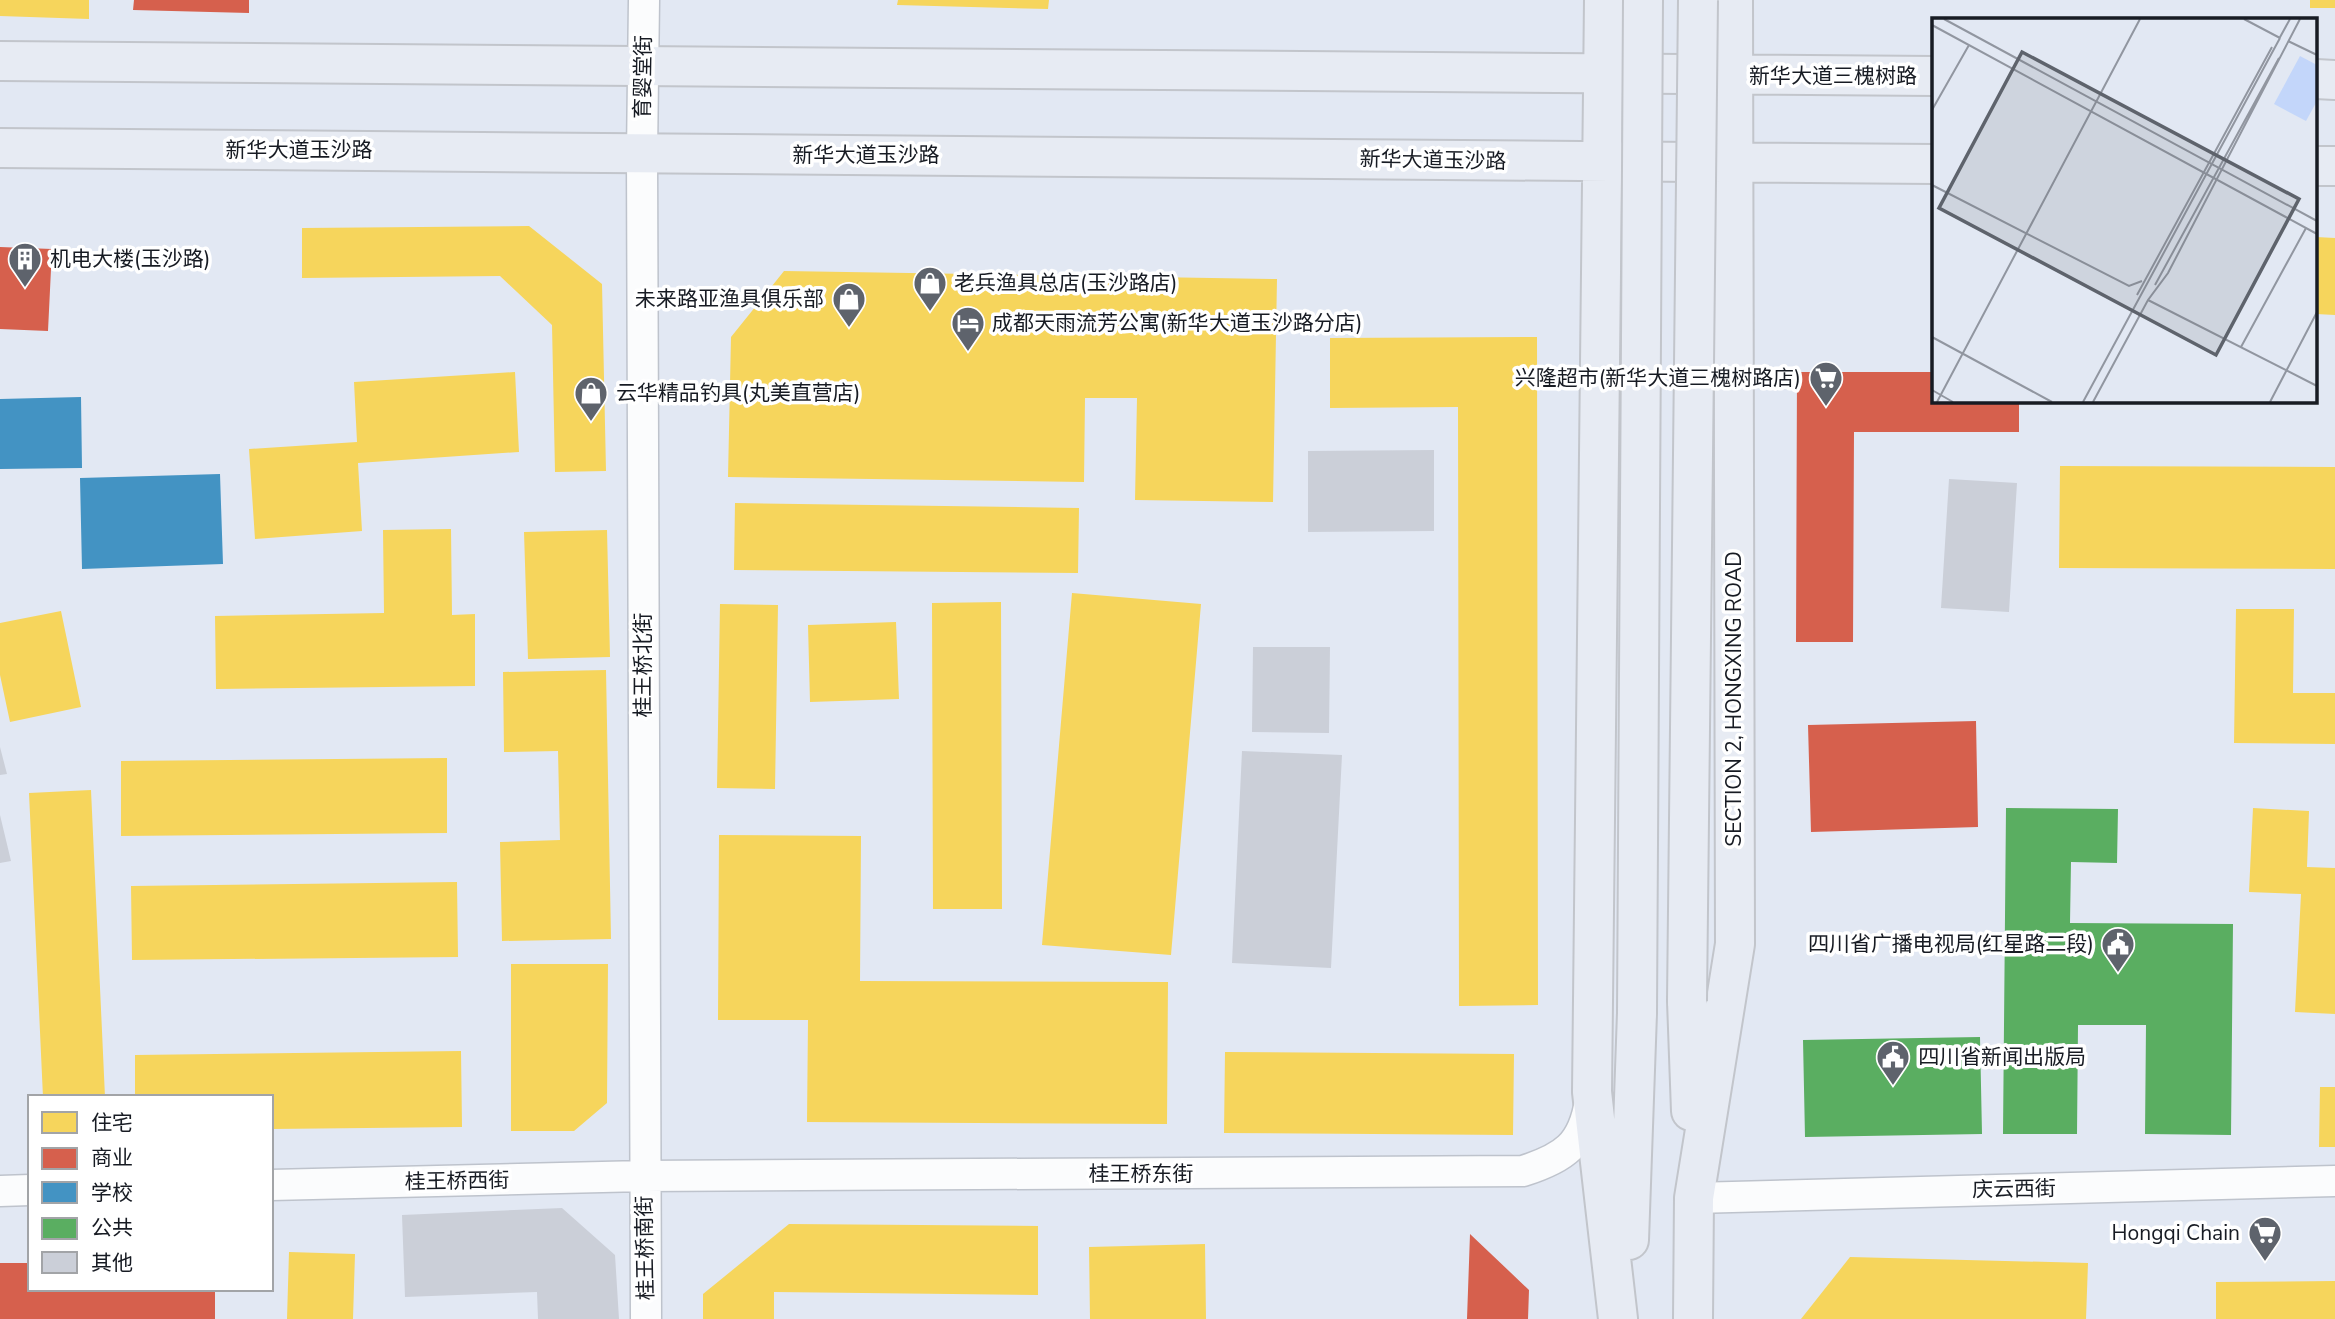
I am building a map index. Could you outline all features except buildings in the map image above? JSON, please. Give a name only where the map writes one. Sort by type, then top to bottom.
[{"type":"main road","points":[[1604,0],[1592,1092],[1618,1319]]},
{"type":"main road","points":[[1629,1319],[1630,1171],[1637,1013],[1643,0]]},
{"type":"main road","points":[[1694,1198],[1687,1001],[1698,0]]},
{"type":"main road","name":"SECTION 2, HONGXING ROAD","points":[[1693,1319],[1694,1198],[1735,944],[1733,0]]},
{"type":"main road","points":[[0,61],[1732,75]]},
{"type":"main road","name":"新华大道三槐树路","points":[[1732,75],[1932,76]]},
{"type":"main road","name":"新华大道玉沙路","points":[[0,148],[1733,163]]},
{"type":"main road","points":[[1733,163],[1932,164]]},
{"type":"street","name":"育婴堂街","points":[[642,154],[644,0]]},
{"type":"street","name":"桂王桥北街","points":[[642,154],[644,1176]]},
{"type":"street","name":"桂王桥东街","points":[[644,1176],[1523,1171],[1545,1164],[1568,1151],[1587,1119],[1592,1092]]},
{"type":"street","name":"桂王桥西街","points":[[273,1185],[644,1176]]},
{"type":"street","name":"桂王桥南街","points":[[644,1176],[646,1319]]},
{"type":"street","name":"庆云西街","points":[[1694,1198],[2335,1181]]},
{"type":"street","points":[[0,1191],[28,1190]]},
{"type":"place","name":"机电大楼(玉沙路)","points":[[25,289]]},
{"type":"place","name":"老兵渔具总店(玉沙路店)","points":[[930,313]]},
{"type":"place","name":"未来路亚渔具俱乐部","points":[[849,329]]},
{"type":"place","name":"成都天雨流芳公寓(新华大道玉沙路分店)","points":[[968,353]]},
{"type":"place","name":"兴隆超市(新华大道三槐树路店)","points":[[1826,408]]},
{"type":"place","name":"云华精品钓具(丸美直营店)","points":[[591,423]]},
{"type":"place","name":"四川省广播电视局(红星路二段)","points":[[2118,974]]},
{"type":"place","name":"四川省新闻出版局","points":[[1893,1087]]},
{"type":"place","name":"Hongqi Chain","points":[[2265,1263]]}]
